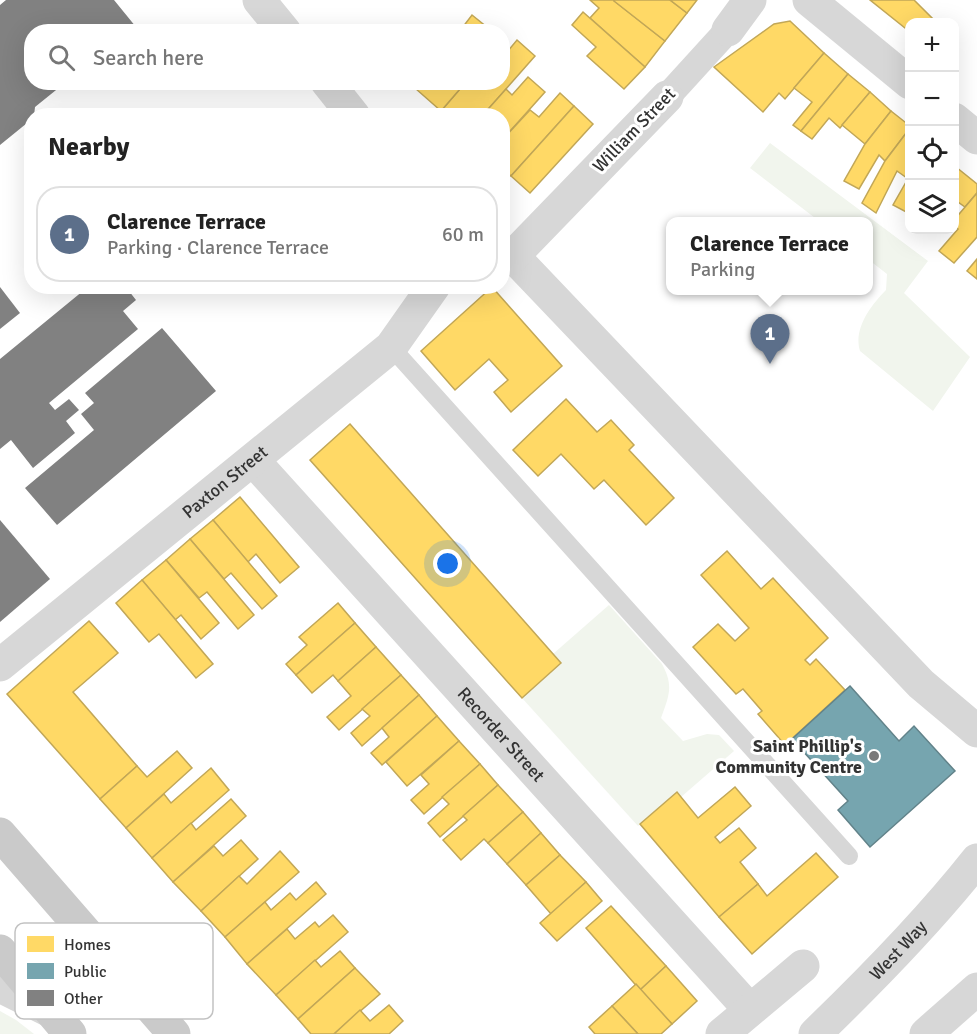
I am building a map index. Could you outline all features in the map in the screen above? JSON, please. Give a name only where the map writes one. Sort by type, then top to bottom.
[{"type":"main road","points":[[0,834],[77,923]]},
{"type":"main road","points":[[0,951],[15,969]]},
{"type":"main road","points":[[161,1019],[174,1034]]},
{"type":"street","points":[[259,0],[278,24]]},
{"type":"street","name":"William Street","points":[[510,251],[667,97],[728,30],[750,0]]},
{"type":"street","points":[[809,0],[905,80]]},
{"type":"street","points":[[333,90],[348,108]]},
{"type":"street","points":[[959,124],[977,138]]},
{"type":"street","points":[[510,255],[921,684],[977,731]]},
{"type":"street","name":"Paxton Street","points":[[0,665],[391,347],[428,294]]},
{"type":"street","name":"Recorder Street","points":[[253,460],[750,1010]]},
{"type":"street","name":"West Way","points":[[815,1034],[868,982],[977,860]]},
{"type":"street","points":[[722,1034],[803,966]]},
{"type":"street","points":[[0,986],[15,995]]},
{"type":"street","points":[[926,1034],[977,989]]},
{"type":"lane","points":[[391,347],[849,856]]},
{"type":"shaded area","points":[[770,143],[869,217],[814,217],[750,168]]},
{"type":"shaded area","points":[[873,220],[928,261],[904,293],[970,357],[933,411],[860,351],[858,343],[861,326],[869,310],[886,290],[887,274],[873,263]]},
{"type":"shaded area","points":[[609,605],[662,664],[666,672],[669,691],[661,718],[683,741],[707,734],[719,735],[734,751],[681,797],[677,793],[638,826],[522,698],[561,664],[553,654]]},
{"type":"shaded area","points":[[0,1011],[16,1020],[34,1034],[0,1034]]},
{"type":"building: Homes","points":[[590,0],[613,0],[665,41],[645,67],[590,18],[599,8]]},
{"type":"building: Homes","points":[[615,0],[670,0],[687,13],[665,41]]},
{"type":"building: Homes","points":[[670,0],[697,0],[687,13]]},
{"type":"building: Homes","points":[[870,0],[914,0],[932,18],[905,18],[905,28]]},
{"type":"building: Homes","points":[[583,12],[645,67],[624,89],[587,56],[596,47],[572,25]]},
{"type":"building: Homes","points":[[472,15],[483,24],[465,24]]},
{"type":"building: Homes","points":[[790,21],[824,53],[785,99],[779,93],[763,112],[714,67],[774,24]]},
{"type":"building: Homes","points":[[517,40],[535,56],[510,84],[510,48]]},
{"type":"building: Homes","points":[[824,53],[848,74],[801,131],[793,125],[812,102],[794,88]]},
{"type":"building: Homes","points":[[848,74],[870,92],[840,128],[829,118],[812,139],[801,131]]},
{"type":"building: Homes","points":[[528,77],[545,92],[510,131],[510,108],[489,108],[505,90],[512,95]]},
{"type":"building: Homes","points":[[417,90],[459,90],[444,108],[438,108]]},
{"type":"building: Homes","points":[[459,90],[505,90],[489,108],[444,108]]},
{"type":"building: Homes","points":[[870,92],[891,111],[865,144],[842,125]]},
{"type":"building: Homes","points":[[560,93],[574,106],[511,176],[510,131],[530,110],[539,117]]},
{"type":"building: Homes","points":[[574,106],[593,124],[530,193],[511,176]]},
{"type":"building: Homes","points":[[891,111],[905,122],[905,135],[885,161],[879,155],[859,189],[844,181],[865,144]]},
{"type":"building: Homes","points":[[905,135],[905,177],[897,171],[876,213],[862,203],[885,161]]},
{"type":"building: Homes","points":[[959,169],[977,184],[977,193],[965,207],[959,203]]},
{"type":"building: Homes","points":[[905,184],[905,211],[893,205]]},
{"type":"building: Homes","points":[[977,193],[977,237],[954,263],[939,251],[954,234],[959,234],[959,214]]},
{"type":"building: Homes","points":[[977,259],[977,279],[967,271]]},
{"type":"building: Homes","points":[[484,294],[498,294],[562,366],[511,412],[494,392],[508,380],[489,359],[455,390],[421,351]]},
{"type":"building: Homes","points":[[566,399],[597,432],[611,420],[634,445],[629,450],[674,498],[646,525],[604,480],[594,489],[561,454],[538,476],[513,450]]},
{"type":"building: Homes","points":[[350,424],[561,663],[522,698],[310,460]]},
{"type":"building: Homes","points":[[240,497],[299,567],[280,583],[256,554],[248,562],[213,520]]},
{"type":"building: Homes","points":[[213,520],[277,596],[262,609],[231,573],[224,579],[190,539]]},
{"type":"building: Homes","points":[[190,539],[254,615],[238,629],[207,592],[199,598],[166,560]]},
{"type":"building: Homes","points":[[727,551],[761,589],[773,578],[828,638],[805,660],[810,665],[816,659],[845,690],[785,745],[758,714],[762,711],[743,689],[736,694],[693,647],[718,624],[735,641],[749,628],[701,575]]},
{"type":"building: Homes","points":[[166,560],[219,623],[201,639],[181,615],[175,620],[142,580]]},
{"type":"building: Homes","points":[[142,580],[213,664],[196,678],[159,634],[149,642],[116,603]]},
{"type":"building: Homes","points":[[338,603],[355,623],[296,675],[286,664],[307,645],[299,637]]},
{"type":"building: Homes","points":[[89,621],[118,653],[73,692],[137,766],[100,799],[7,694]]},
{"type":"building: Homes","points":[[355,623],[376,647],[338,681],[333,675],[312,693],[296,675]]},
{"type":"building: Homes","points":[[376,647],[401,675],[339,730],[327,717],[351,696],[338,681]]},
{"type":"building: Homes","points":[[401,675],[419,695],[362,746],[351,733],[370,716],[362,709]]},
{"type":"building: Homes","points":[[419,695],[437,716],[382,765],[371,753],[389,737],[382,728]]},
{"type":"building: Homes","points":[[437,716],[459,741],[407,786],[386,762]]},
{"type":"building: Homes","points":[[459,741],[480,764],[424,814],[411,800],[429,784],[421,775]]},
{"type":"building: Homes","points":[[177,751],[192,768],[126,828],[100,799],[137,766],[147,777]]},
{"type":"building: Homes","points":[[480,764],[498,785],[440,837],[428,823],[449,804],[442,797]]},
{"type":"building: Homes","points":[[211,768],[229,790],[152,858],[126,828],[164,794],[171,803]]},
{"type":"building: Homes","points":[[498,785],[523,812],[488,843],[484,839],[461,860],[443,840],[467,820],[463,816]]},
{"type":"building: Homes","points":[[735,787],[751,806],[715,837],[720,843],[739,828],[756,848],[740,862],[758,884],[719,917],[640,824],[677,792],[698,818]]},
{"type":"building: Homes","points":[[231,799],[246,816],[173,882],[152,858],[191,823],[196,830]]},
{"type":"building: Homes","points":[[523,812],[541,833],[507,864],[488,843]]},
{"type":"building: Homes","points":[[541,833],[560,855],[526,885],[507,864]]},
{"type":"building: Homes","points":[[241,840],[258,859],[201,911],[173,882],[214,846],[223,856]]},
{"type":"building: Homes","points":[[280,851],[299,872],[225,937],[201,911],[239,876],[247,884]]},
{"type":"building: Homes","points":[[816,853],[838,877],[752,954],[719,917],[758,884],[767,896]]},
{"type":"building: Homes","points":[[560,855],[586,882],[551,914],[526,885]]},
{"type":"building: Homes","points":[[316,882],[326,894],[247,964],[225,937],[265,902],[271,910],[290,893],[296,900]]},
{"type":"building: Homes","points":[[586,882],[602,901],[557,941],[540,923]]},
{"type":"building: Homes","points":[[611,906],[666,966],[640,990],[586,928]]},
{"type":"building: Homes","points":[[333,915],[348,932],[276,995],[247,964],[287,929],[295,939],[315,922],[319,927]]},
{"type":"building: Homes","points":[[340,951],[355,968],[298,1019],[276,995],[315,960],[321,967]]},
{"type":"building: Homes","points":[[666,966],[697,1001],[672,1024],[640,990]]},
{"type":"building: Homes","points":[[355,968],[380,994],[334,1034],[311,1034],[298,1019]]},
{"type":"building: Homes","points":[[636,984],[672,1024],[661,1034],[638,1034],[612,1006]]},
{"type":"building: Homes","points":[[389,1005],[403,1021],[389,1034],[334,1034],[360,1010],[370,1021]]},
{"type":"building: Homes","points":[[612,1006],[638,1034],[595,1034],[589,1027]]},
{"type":"building: Public","name":"Saint Phillip's Community Centre","points":[[850,686],[899,741],[914,726],[955,771],[870,847],[838,810],[848,801],[792,739]]},
{"type":"building: Other","points":[[6,0],[114,0],[134,24],[24,24],[24,90],[56,90],[35,108],[24,108],[24,126],[0,145],[0,5]]},
{"type":"building: Other","points":[[0,287],[20,313],[0,329]]},
{"type":"building: Other","points":[[79,294],[131,294],[136,300],[123,311],[138,329],[49,403],[55,410],[69,399],[79,410],[66,421],[75,433],[33,468],[11,440],[0,449],[0,359]]},
{"type":"building: Other","points":[[162,328],[216,391],[57,525],[25,488],[94,430],[81,414],[94,403],[85,393]]},
{"type":"building: Other","points":[[0,520],[50,579],[0,622]]},
{"type":"place","name":"Clarence Terrace","points":[[770,364]]},
{"type":"place","name":"Saint Phillip's Community Centre","points":[[874,756]]}]
